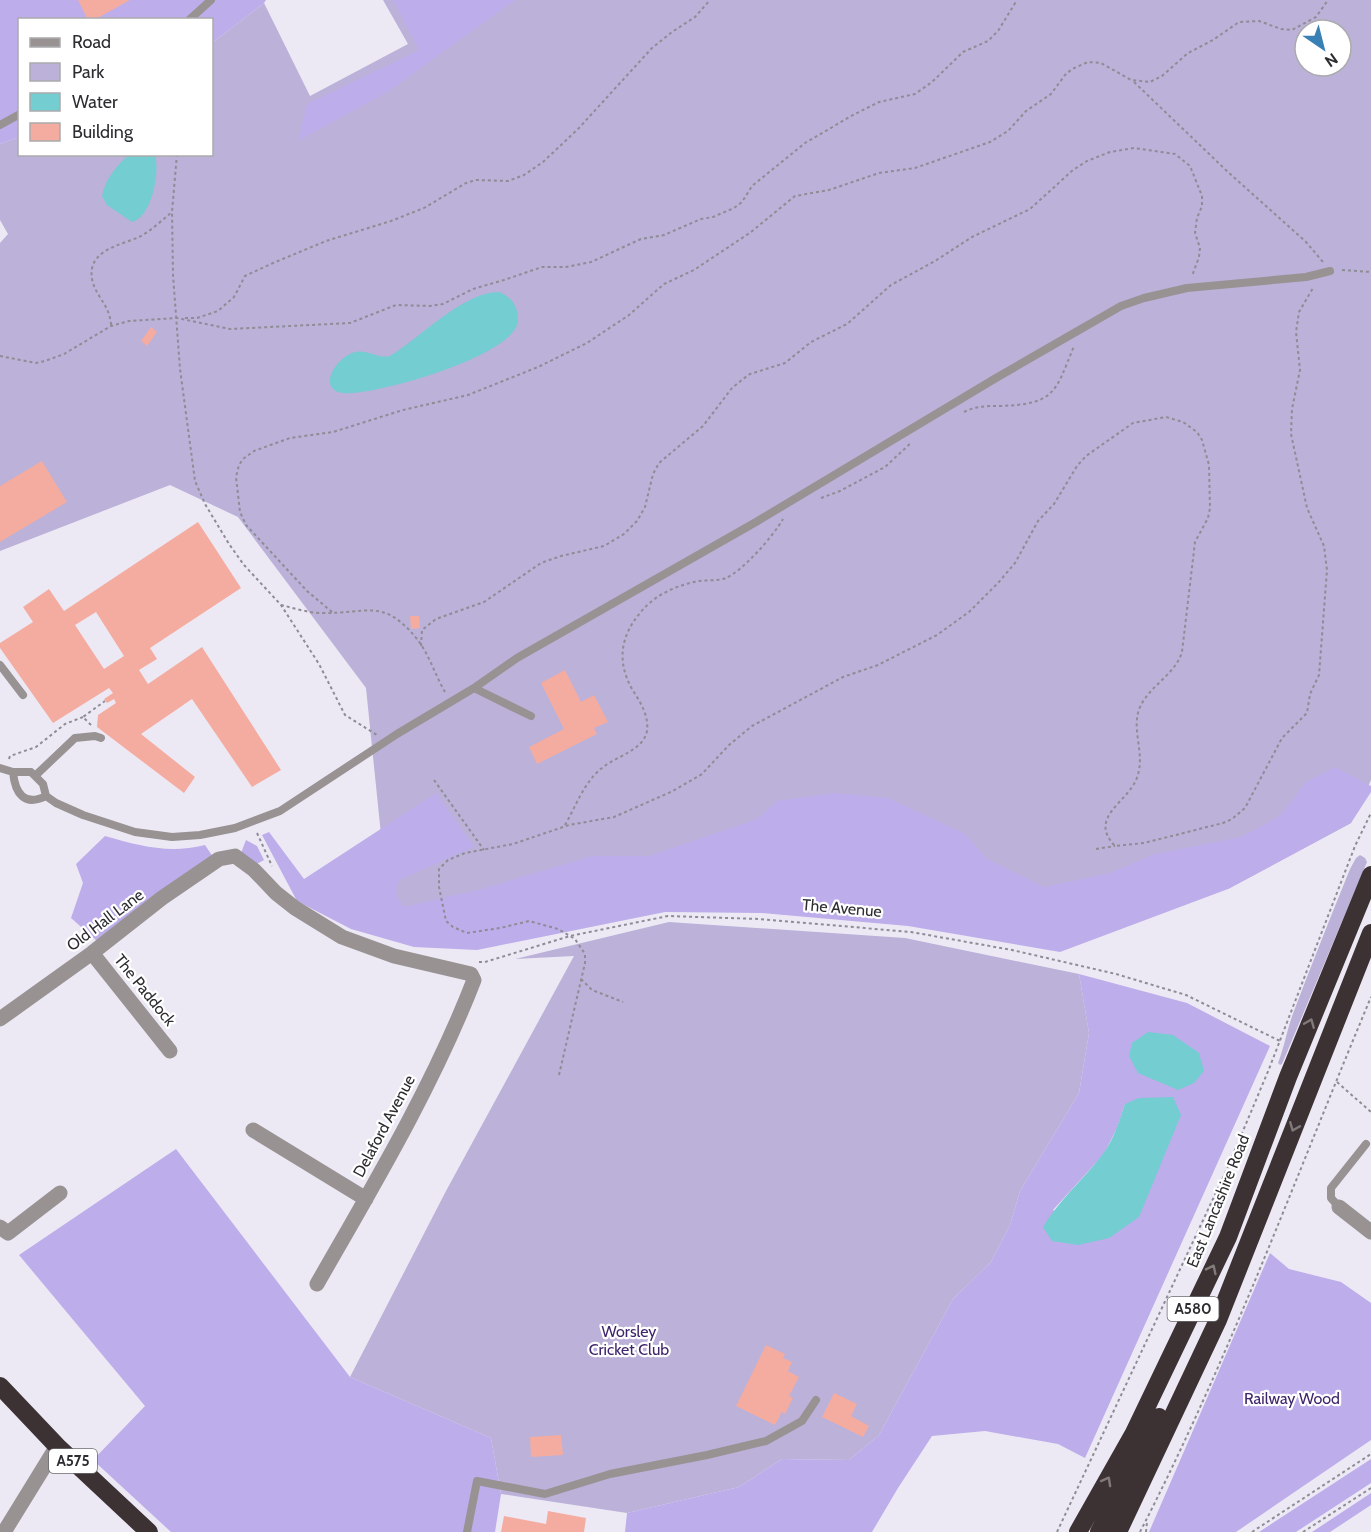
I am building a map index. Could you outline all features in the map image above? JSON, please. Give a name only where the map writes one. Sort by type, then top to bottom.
[{"type":"highway","name":"East Lancashire Road","points":[[1078,1532],[1134,1433],[1227,1237],[1288,1077],[1371,875]]},
{"type":"highway","name":"A580","points":[[1118,1532],[1218,1320],[1371,933]]},
{"type":"highway","points":[[1099,1532],[1172,1392],[1198,1362]]},
{"type":"highway","name":"A575","points":[[0,1386],[57,1446],[149,1532]]},
{"type":"street","name":"Old Hall Lane","points":[[0,1020],[92,953],[162,898],[219,859],[235,856],[254,870],[295,908],[342,937],[394,956],[436,967],[468,972],[474,980]]},
{"type":"street","name":"The Paddock","points":[[92,953],[170,1051]]},
{"type":"street","name":"Delaford Avenue","points":[[317,1284],[366,1199],[424,1089],[474,980]]},
{"type":"street","points":[[253,1130],[366,1199]]},
{"type":"street","points":[[0,1227],[8,1233],[60,1194]]},
{"type":"street","points":[[1340,1207],[1371,1232]]},
{"type":"street","points":[[4,1532],[57,1446]]},
{"type":"lane","points":[[191,18],[211,0]]},
{"type":"lane","points":[[0,125],[18,115]]},
{"type":"lane","points":[[6,769],[26,771],[36,775],[45,786],[46,796],[56,803],[82,815],[135,832],[172,837],[200,835],[254,822],[290,805],[386,741],[474,688],[517,657],[766,516],[1112,311],[1144,298],[1187,288],[1306,277],[1330,271]]},
{"type":"lane","points":[[0,665],[23,695]]},
{"type":"lane","points":[[474,688],[531,716]]},
{"type":"lane","points":[[36,775],[75,738],[98,737]]},
{"type":"lane","points":[[6,769],[26,799],[39,800],[46,796]]},
{"type":"lane","points":[[1340,1207],[1331,1198],[1331,1188],[1366,1144]]},
{"type":"lane","points":[[467,1532],[477,1481],[545,1494],[610,1474],[766,1441],[802,1421],[816,1400]]},
{"type":"path","points":[[0,356],[36,363],[45,362],[64,354],[111,327],[129,321],[197,318],[209,315],[234,297],[245,276],[251,272],[326,241],[391,221],[423,208],[466,183],[476,180],[508,181],[524,175],[543,162],[578,129],[652,48],[695,17],[710,0]]},
{"type":"path","points":[[177,318],[230,329],[350,323],[396,305],[437,306],[473,289],[542,267],[566,267],[591,262],[641,239],[664,235],[701,219],[728,212],[742,202],[752,186],[805,143],[879,102],[915,94],[932,82],[963,52],[988,41],[998,31],[1017,0]]},
{"type":"path","points":[[1131,80],[1145,83],[1157,80],[1188,53],[1243,20],[1259,21],[1281,29],[1298,28],[1316,17],[1328,0]]},
{"type":"path","points":[[332,612],[307,591],[246,525],[240,512],[236,477],[243,459],[254,451],[290,438],[333,432],[403,410],[468,395],[538,368],[587,343],[630,315],[664,284],[694,270],[751,232],[795,196],[829,190],[879,173],[915,168],[990,142],[1008,131],[1026,111],[1055,90],[1065,75],[1082,64],[1101,63],[1131,80],[1306,242],[1330,271],[1352,269],[1371,272]]},
{"type":"path","points":[[422,646],[422,630],[430,622],[484,602],[541,563],[604,546],[624,534],[637,521],[645,507],[658,463],[696,432],[732,388],[743,379],[750,374],[785,363],[811,342],[847,324],[891,285],[972,237],[1030,209],[1073,170],[1087,161],[1110,152],[1134,148],[1176,154],[1190,166],[1202,196],[1202,206],[1197,218],[1196,233],[1200,248],[1199,257],[1187,288]]},
{"type":"path","points":[[177,156],[172,212],[173,275],[180,369],[195,480],[204,504],[229,544],[244,565],[281,605],[319,664],[345,715],[386,741]]},
{"type":"path","points":[[111,327],[110,312],[92,280],[94,265],[100,255],[110,247],[140,237],[172,212]]},
{"type":"path","points":[[1096,849],[1144,843],[1202,830],[1232,819],[1245,808],[1282,738],[1306,712],[1310,694],[1319,675],[1327,570],[1324,546],[1308,508],[1292,434],[1292,409],[1300,370],[1296,332],[1299,312],[1312,288]]},
{"type":"path","points":[[961,413],[980,405],[999,406],[1040,401],[1055,388],[1074,345]]},
{"type":"path","points":[[559,1075],[581,979],[585,954],[581,946],[558,929],[529,921],[467,933],[453,927],[446,921],[439,887],[439,869],[448,860],[465,852],[513,844],[565,827],[614,817],[673,791],[702,774],[729,745],[752,726],[843,677],[878,665],[937,635],[963,617],[1015,563],[1038,521],[1054,504],[1077,466],[1086,456],[1133,423],[1159,418],[1175,418],[1191,426],[1202,440],[1209,465],[1210,508],[1208,518],[1195,542],[1182,652],[1178,663],[1141,706],[1137,720],[1142,758],[1140,769],[1131,789],[1113,808],[1106,822],[1107,834],[1115,846]]},
{"type":"path","points":[[816,499],[840,491],[885,467],[919,437]]},
{"type":"path","points":[[565,827],[593,777],[602,768],[638,745],[645,737],[647,722],[642,704],[626,675],[622,659],[624,638],[629,628],[641,612],[656,598],[668,591],[690,583],[726,578],[734,573],[768,542],[788,513]]},
{"type":"path","points":[[281,605],[321,613],[376,610],[388,613],[396,618],[422,646],[450,701]]},
{"type":"path","points":[[6,769],[10,756],[36,747],[65,724],[83,717],[105,701]]},
{"type":"path","points":[[83,717],[98,737]]},
{"type":"path","points":[[434,780],[484,850]]},
{"type":"path","points":[[1057,1532],[1227,1170],[1280,1041],[1355,846],[1371,813]]},
{"type":"path","points":[[254,822],[274,870]]},
{"type":"path","name":"The Avenue","points":[[474,962],[485,962],[570,936],[668,916],[759,919],[911,932],[1011,950],[1116,974],[1186,994],[1280,1041]]},
{"type":"path","points":[[581,979],[592,990],[623,1002]]},
{"type":"path","points":[[1140,1532],[1174,1465],[1241,1314],[1371,997]]},
{"type":"path","points":[[1336,1081],[1371,1112]]},
{"type":"path","points":[[1252,1532],[1371,1454]]},
{"type":"path","points":[[1303,1532],[1371,1488]]},
{"type":"path","points":[[1146,1532],[1147,1519]]},
{"type":"green space","points":[[0,0],[266,0],[213,42],[213,18],[18,18],[18,137],[0,144]]},
{"type":"green space","points":[[383,0],[1371,0],[1371,780],[1351,823],[1228,889],[830,894],[389,913],[366,688],[238,517],[170,485],[0,551],[0,243],[8,234],[0,220],[0,144],[18,137],[18,156],[213,156],[213,42],[264,3],[310,96],[408,44]]},
{"type":"green space","points":[[393,0],[515,0],[389,91],[298,141],[307,104],[419,50]]},
{"type":"green space","points":[[1335,767],[1371,786],[1371,792],[1351,823],[1228,889],[1060,952],[908,926],[761,913],[665,912],[477,950],[414,947],[351,929],[297,901],[262,835],[269,832],[304,879],[436,793],[474,847],[399,880],[396,894],[403,907],[478,890],[592,856],[649,856],[757,819],[777,801],[834,793],[888,798],[965,834],[987,859],[1044,887],[1110,873],[1155,854],[1241,837],[1280,816],[1306,782]]},
{"type":"green space","points":[[105,836],[143,846],[167,849],[205,845],[213,857],[97,941],[71,918],[83,883],[76,864]]},
{"type":"green space","points":[[246,840],[257,846],[264,860],[255,865],[241,853]]},
{"type":"green space","points":[[1360,855],[1367,862],[1280,1065],[1278,1063],[1301,993],[1350,869]]},
{"type":"green space","name":"Worsley Cricket Club","points":[[669,922],[905,938],[1079,974],[1089,1033],[1079,1093],[1020,1191],[1010,1225],[991,1262],[953,1299],[879,1435],[849,1460],[782,1459],[739,1487],[627,1513],[501,1494],[491,1438],[350,1377],[446,1191],[574,956],[515,959]]},
{"type":"green space","points":[[1079,974],[1187,1003],[1270,1046],[1085,1458],[1058,1444],[985,1431],[932,1436],[872,1532],[625,1532],[627,1513],[739,1487],[782,1459],[849,1460],[879,1435],[953,1299],[991,1262],[1010,1225],[1020,1191],[1079,1093],[1089,1033]],"holes":[[[1125,1104],[1109,1238],[1053,1210],[1104,1154],[1117,1128]]]},
{"type":"green space","points":[[176,1149],[350,1377],[491,1438],[501,1494],[495,1532],[171,1532],[93,1460],[145,1406],[19,1255]]},
{"type":"green space","name":"Railway Wood","points":[[1270,1253],[1289,1269],[1341,1282],[1371,1303],[1371,1440],[1236,1532],[1149,1532]]},
{"type":"green space","points":[[1371,1459],[1371,1483],[1296,1532],[1259,1532]]},
{"type":"green space","points":[[1371,1493],[1371,1505],[1330,1532],[1312,1532]]},
{"type":"water","points":[[128,156],[155,156],[153,193],[145,212],[132,222],[107,205],[102,196],[112,173]]},
{"type":"water","points":[[499,292],[513,303],[518,320],[512,333],[495,347],[442,371],[383,388],[343,393],[331,386],[332,373],[341,360],[348,355],[360,351],[385,357],[390,356],[442,317],[471,299]]},
{"type":"water","points":[[1148,1032],[1173,1035],[1199,1053],[1204,1071],[1194,1083],[1178,1090],[1138,1073],[1129,1056],[1132,1043]]},
{"type":"water","points":[[1173,1097],[1181,1115],[1139,1217],[1109,1238],[1078,1245],[1052,1241],[1043,1227],[1110,1143],[1125,1104],[1139,1098]]},
{"type":"building","points":[[78,0],[130,0],[98,18],[87,18]]},
{"type":"building","points":[[151,327],[157,332],[147,346],[141,341]]},
{"type":"building","points":[[42,461],[67,502],[0,542],[0,486]]},
{"type":"building","points":[[198,522],[241,588],[150,648],[157,659],[139,670],[148,684],[202,647],[281,770],[252,787],[192,699],[141,734],[195,777],[184,793],[97,727],[98,715],[116,703],[114,699],[107,703],[104,699],[113,693],[109,688],[53,723],[0,648],[0,643],[33,622],[23,607],[49,589],[64,611]],"holes":[[[96,612],[124,656],[104,669],[75,625]]]},
{"type":"building","points":[[410,616],[419,616],[420,628],[411,629]]},
{"type":"building","points":[[565,670],[581,702],[594,695],[608,722],[594,728],[597,734],[537,764],[529,747],[564,729],[541,683]]},
{"type":"building","points":[[766,1345],[785,1354],[783,1358],[792,1362],[788,1371],[799,1377],[789,1396],[793,1398],[785,1414],[782,1412],[775,1425],[736,1406]]},
{"type":"building","points":[[834,1393],[857,1404],[851,1416],[869,1426],[863,1437],[822,1417]]},
{"type":"building","points":[[561,1435],[563,1455],[531,1457],[530,1437]]},
{"type":"building","points":[[548,1511],[586,1518],[584,1532],[501,1532],[504,1516],[546,1524]]}]
